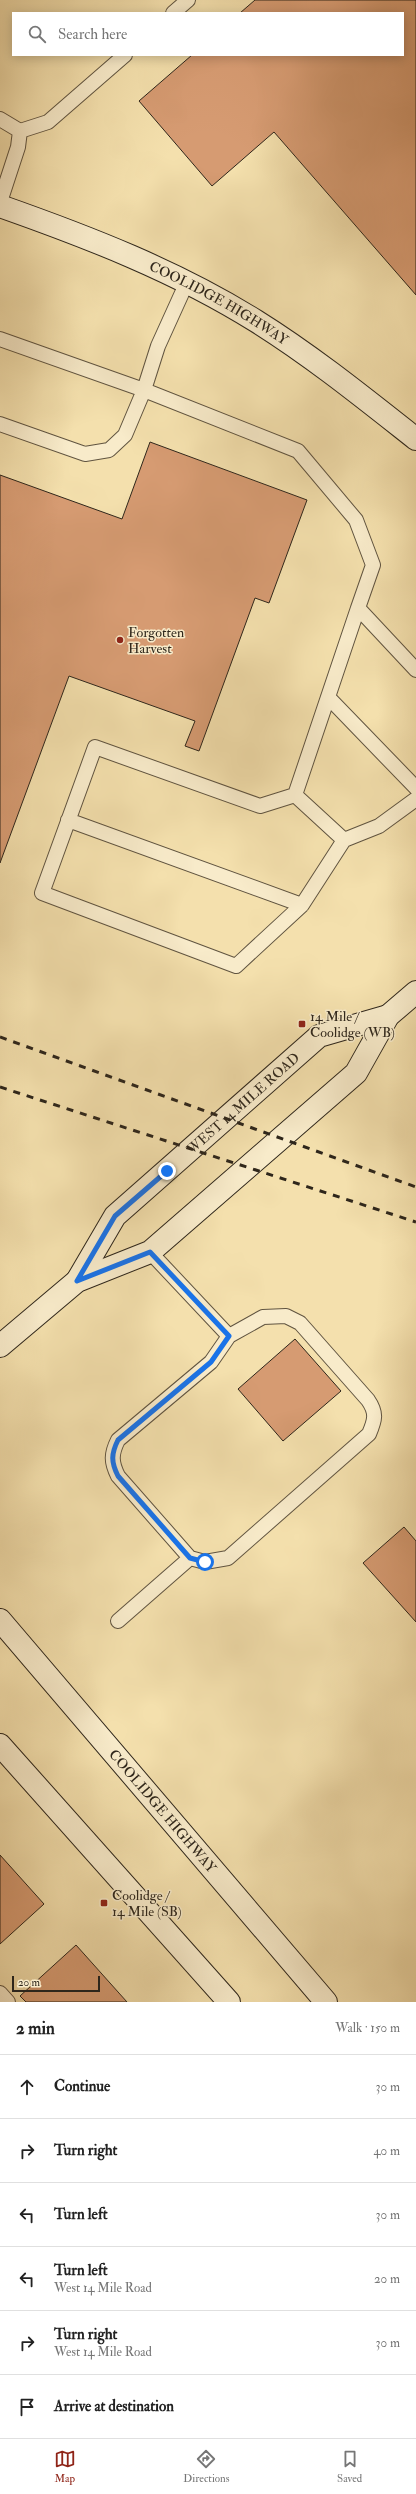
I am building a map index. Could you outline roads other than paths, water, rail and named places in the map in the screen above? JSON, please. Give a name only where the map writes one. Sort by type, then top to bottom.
[{"type":"main road","name":"COOLIDGE HIGHWAY","points":[[0,206],[153,265],[187,282],[289,342],[324,366],[416,439]]},
{"type":"main road","name":"WEST 14 MILE ROAD","points":[[0,1346],[77,1281],[150,1252],[356,1073],[388,1016],[416,992]]},
{"type":"main road","name":"WEST 14 MILE ROAD","points":[[77,1281],[115,1216],[319,1036],[388,1016]]},
{"type":"main road","name":"COOLIDGE HIGHWAY","points":[[0,1620],[326,2002]]},
{"type":"main road","points":[[0,1745],[229,2002]]},
{"type":"lane","points":[[174,12],[188,0]]},
{"type":"lane","points":[[0,119],[20,131],[48,122],[124,56]]},
{"type":"lane","points":[[0,202],[18,147],[20,131]]},
{"type":"lane","points":[[0,424],[85,454],[109,450],[125,435],[144,390],[158,346],[187,282]]},
{"type":"lane","points":[[0,339],[144,390],[298,451],[356,520],[373,565],[295,795]]},
{"type":"lane","points":[[358,608],[416,670]]},
{"type":"lane","points":[[328,698],[416,788]]},
{"type":"lane","points":[[295,795],[260,806],[95,747],[42,893],[236,966],[302,905],[344,840],[379,826],[416,799]]},
{"type":"lane","points":[[295,795],[344,840]]},
{"type":"lane","points":[[68,820],[302,905]]},
{"type":"lane","points":[[150,1252],[229,1336]]},
{"type":"lane","points":[[286,1316],[300,1323],[368,1400],[375,1410],[375,1421],[369,1434],[228,1558],[205,1562],[190,1558],[118,1476],[112,1465],[112,1453],[118,1440],[211,1362],[229,1336],[263,1317],[286,1316]]},
{"type":"lane","points":[[118,1621],[190,1558]]},
{"type":"lane","points":[[0,1993],[8,2002]]},
{"type":"railway","points":[[0,1037],[416,1187]]},
{"type":"railway","points":[[0,1087],[416,1222]]},
{"type":"place","name":"Forgotten Harvest","points":[[120,640]]},
{"type":"place","name":"14 Mile / Coolidge (WB)","points":[[302,1024]]},
{"type":"place","name":"Coolidge / 14 Mile (SB)","points":[[104,1903]]}]
